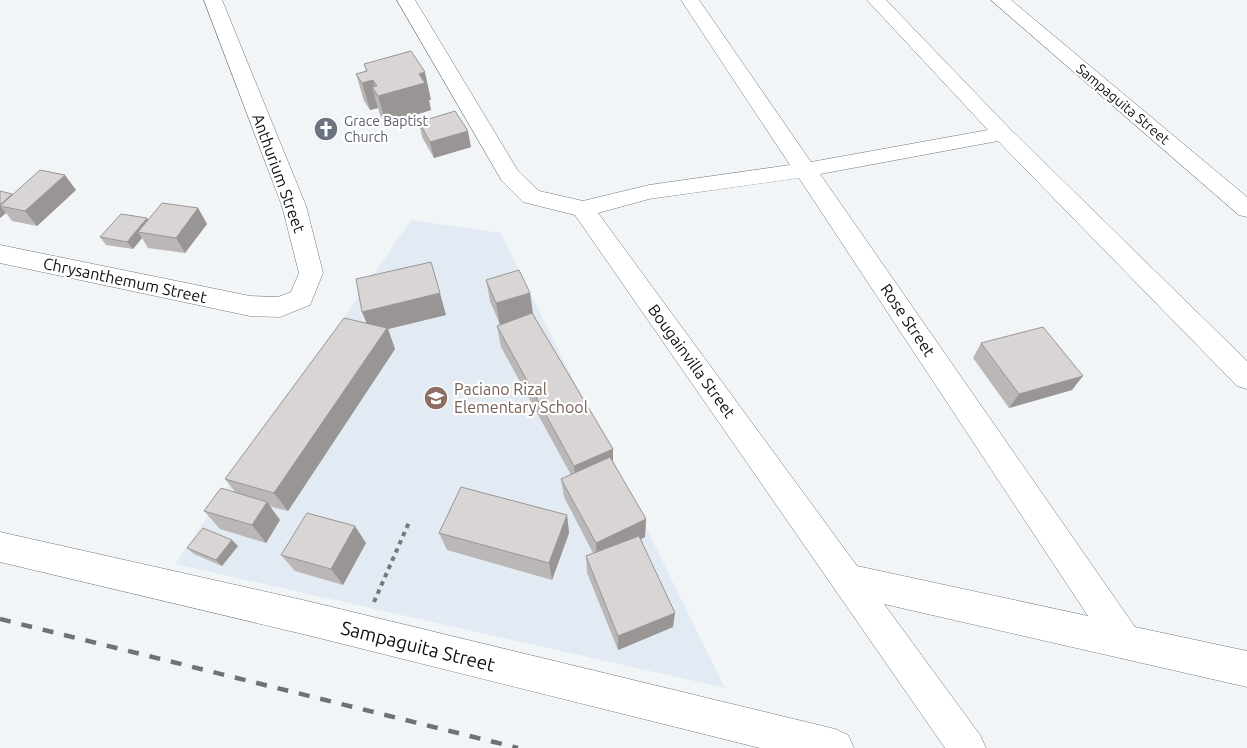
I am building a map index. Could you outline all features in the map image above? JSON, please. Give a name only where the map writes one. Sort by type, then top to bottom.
[{"type":"street","name":"Anthurium Street","points":[[214,0],[294,206],[311,273],[301,298],[280,307],[250,306]]},
{"type":"street","points":[[406,0],[510,176],[531,197],[583,209],[649,192],[806,170],[1003,134]]},
{"type":"street","name":"Rose Street","points":[[690,0],[1124,641]]},
{"type":"street","points":[[876,0],[1003,134],[1247,378]]},
{"type":"street","name":"Sampaguita Street","points":[[1000,0],[1247,209]]},
{"type":"street","name":"Bougainvilla Street","points":[[583,209],[967,748]]},
{"type":"street","name":"Chrysanthemum Street","points":[[0,254],[250,306]]},
{"type":"street","name":"Sampaguita Street","points":[[0,547],[361,632],[835,748]]},
{"type":"street","points":[[848,580],[1247,669]]},
{"type":"path","points":[[361,632],[410,520]]},
{"type":"shaded area","name":"Paciano Rizal Elementary School","points":[[411,220],[501,233],[725,688],[175,564]]},
{"type":"building","points":[[411,51],[425,72],[419,74],[425,83],[378,96],[372,87],[377,86],[373,80],[362,83],[356,74],[367,71],[364,64]]},
{"type":"building","points":[[455,111],[468,131],[430,142],[419,122]]},
{"type":"building","points":[[40,170],[65,175],[25,211],[0,206]]},
{"type":"building","points":[[0,191],[12,194],[0,205]]},
{"type":"building","points":[[162,203],[198,208],[176,238],[138,232]]},
{"type":"building","points":[[121,214],[147,218],[127,242],[100,237]]},
{"type":"building","points":[[431,262],[440,293],[362,312],[356,279]]},
{"type":"building","points":[[519,270],[530,293],[496,303],[486,280]]},
{"type":"building","points":[[532,313],[613,449],[574,466],[497,326]]},
{"type":"building","points":[[344,318],[387,328],[274,493],[225,479]]},
{"type":"building","points":[[1043,327],[1083,376],[1019,394],[981,343]]},
{"type":"building","points":[[610,457],[646,519],[596,543],[561,479]]},
{"type":"building","points":[[461,487],[567,515],[549,563],[439,533]]},
{"type":"building","points":[[221,488],[267,502],[252,525],[204,511]]},
{"type":"building","points":[[307,513],[355,526],[331,569],[281,555]]},
{"type":"building","points":[[203,528],[232,540],[216,560],[187,548]]},
{"type":"building","points":[[639,536],[675,613],[618,636],[586,556]]},
{"type":"railway","points":[[0,619],[518,748]]},
{"type":"place","name":"Grace Baptist Church","points":[[326,129]]},
{"type":"place","name":"Paciano Rizal Elementary School","points":[[436,398]]}]
